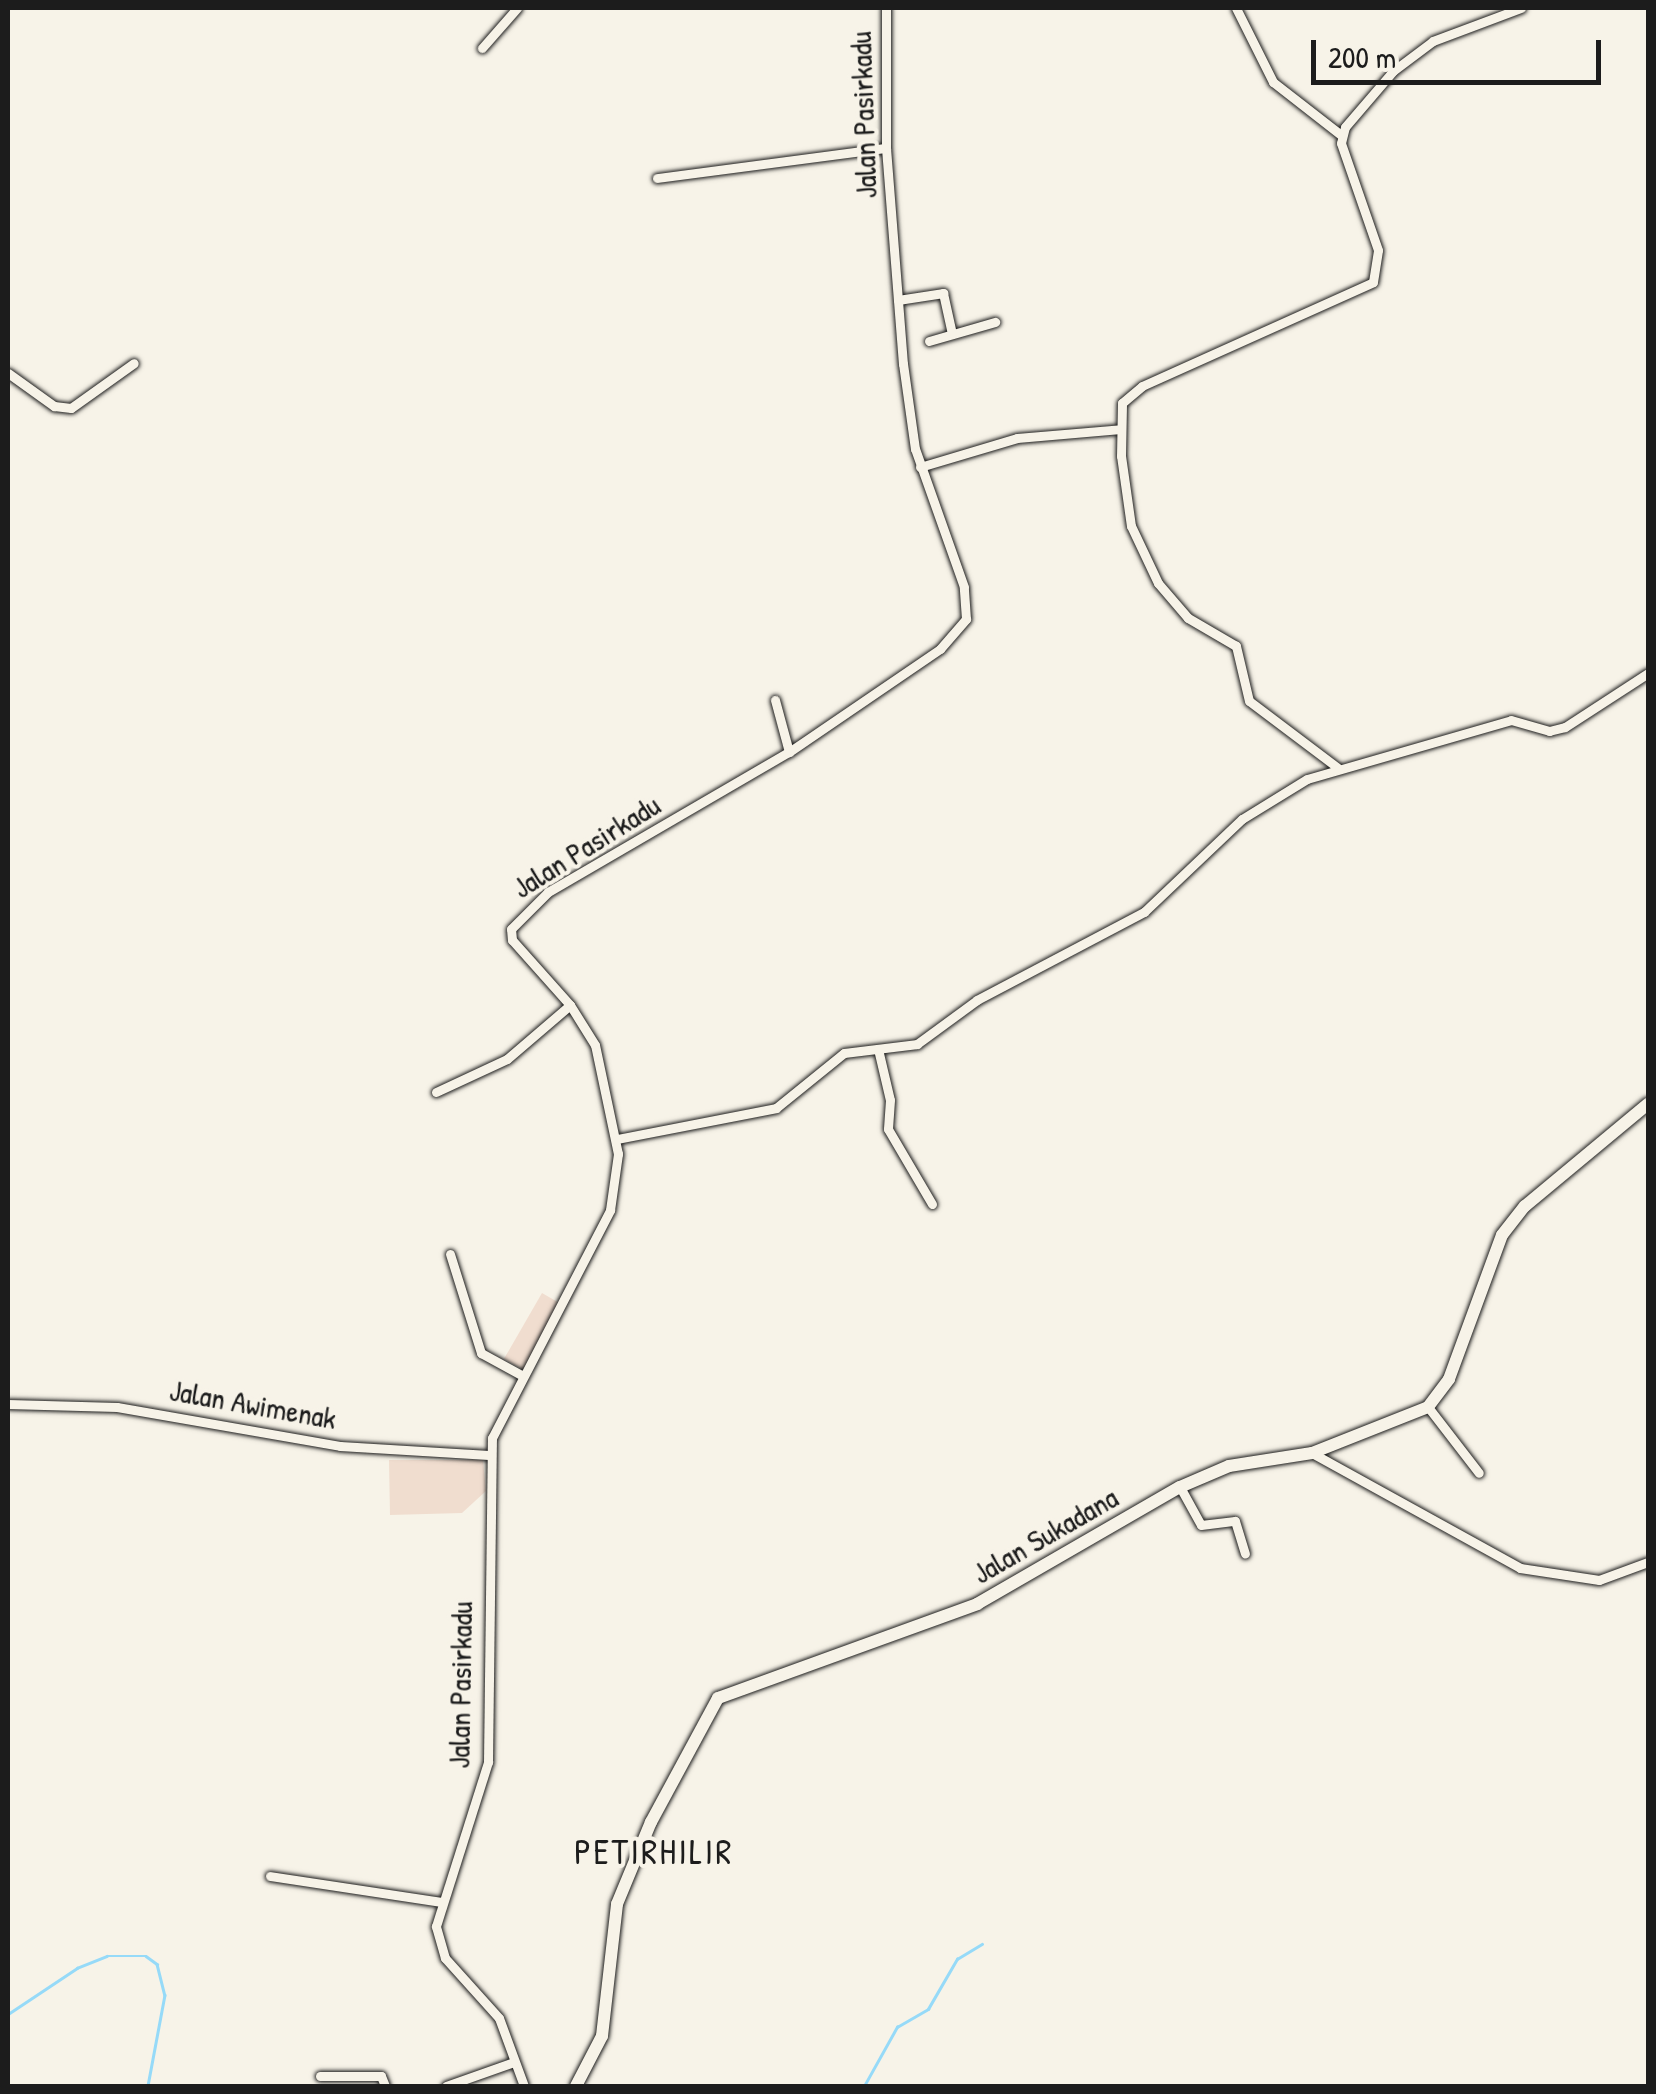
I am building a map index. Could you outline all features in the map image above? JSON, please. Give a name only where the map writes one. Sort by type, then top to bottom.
[{"type":"main road","points":[[1428,1406],[1449,1379],[1502,1235],[1525,1206],[1648,1104]]},
{"type":"main road","name":"Jalan Sukadana","points":[[576,2086],[602,2036],[617,1904],[651,1822],[718,1698],[977,1604],[1180,1486],[1256,1459],[1312,1453],[1428,1406]]},
{"type":"street","points":[[482,48],[517,8]]},
{"type":"street","name":"Jalan Pasirkadu","points":[[524,2086],[511,2064],[499,2018],[436,1943],[442,1902],[488,1762],[489,1455],[497,1422],[610,1210],[617,1139],[595,1046],[570,1005],[512,940],[516,918],[548,892],[789,752],[940,649],[966,620],[964,587],[920,467],[898,300],[886,148],[886,8]]},
{"type":"street","points":[[1236,8],[1272,82],[1341,135],[1378,250],[1373,282],[1142,386],[1122,403],[1130,526],[1158,582],[1188,618],[1236,646],[1249,700],[1338,768]]},
{"type":"street","points":[[1341,135],[1409,57],[1455,29],[1520,8]]},
{"type":"street","points":[[658,178],[886,148]]},
{"type":"street","points":[[898,300],[942,292],[952,334]]},
{"type":"street","points":[[929,341],[995,322]]},
{"type":"street","points":[[8,373],[54,406],[71,408],[134,363]]},
{"type":"street","points":[[920,467],[1017,438],[1121,429]]},
{"type":"street","points":[[617,1139],[776,1108],[844,1053],[917,1044],[977,1000],[1144,912],[1258,808],[1338,768],[1511,720],[1550,731],[1566,727],[1648,673]]},
{"type":"street","points":[[775,700],[789,752]]},
{"type":"street","points":[[436,1092],[507,1059],[570,1005]]},
{"type":"street","points":[[878,1049],[890,1100],[888,1129],[932,1204]]},
{"type":"street","points":[[450,1254],[481,1354],[523,1376]]},
{"type":"street","name":"Jalan Awimenak","points":[[8,1404],[117,1407],[340,1446],[489,1455]]},
{"type":"street","points":[[1428,1406],[1480,1474]]},
{"type":"street","points":[[1312,1453],[1520,1568],[1599,1580],[1648,1562]]},
{"type":"street","points":[[1180,1486],[1201,1525],[1235,1521],[1246,1553]]},
{"type":"street","points":[[270,1876],[442,1902]]},
{"type":"street","points":[[446,2086],[511,2064]]},
{"type":"street","points":[[320,2076],[381,2076],[385,2086]]},
{"type":"shaded area","points":[[542,1293],[561,1304],[523,1370],[504,1359]]},
{"type":"shaded area","points":[[389,1460],[483,1460],[486,1491],[462,1513],[390,1515]]},
{"type":"waterway","points":[[864,2086],[897,2027],[928,2009],[957,1959],[982,1944]]},
{"type":"waterway","points":[[8,2014],[77,1968],[107,1956],[146,1956],[157,1964],[165,1995],[148,2086]]},
{"type":"district","name":"PETIRHILIR","points":[[654,1852]]}]
